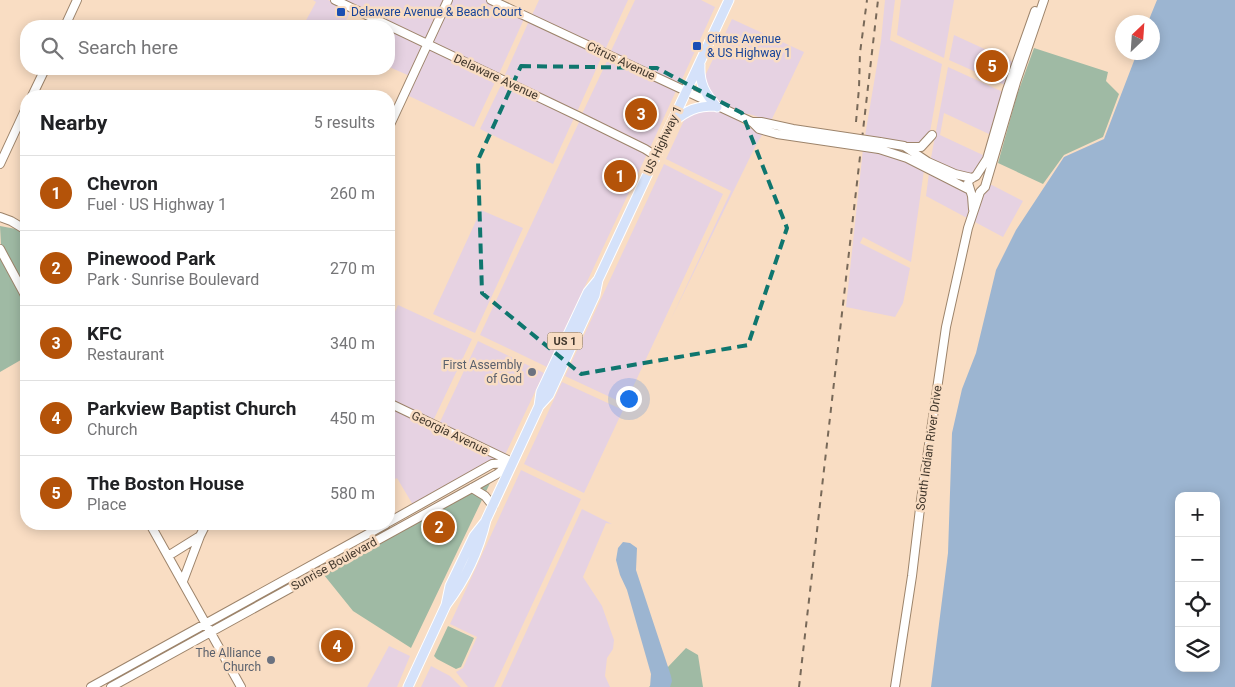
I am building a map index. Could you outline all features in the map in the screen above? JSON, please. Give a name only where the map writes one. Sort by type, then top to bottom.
[{"type":"main road","points":[[68,20],[77,0]]},
{"type":"main road","name":"Delaware Avenue","points":[[335,0],[377,20]]},
{"type":"main road","points":[[395,114],[448,0]]},
{"type":"main road","name":"Citrus Avenue","points":[[491,0],[752,122],[761,122],[879,145],[904,146],[928,162],[955,174],[974,177]]},
{"type":"main road","name":"US Highway 1","points":[[408,687],[446,605],[458,589],[482,539],[486,520],[539,406],[541,392],[550,372],[588,292],[598,280],[728,0]]},
{"type":"main road","points":[[974,177],[982,179],[983,189],[975,193],[970,190],[968,183],[987,159],[1007,90],[1039,0]]},
{"type":"main road","name":"South Indian River Drive","points":[[895,687],[946,327],[973,212],[983,189],[1044,0]]},
{"type":"main road","name":"Delaware Avenue","points":[[395,28],[578,116],[656,156]]},
{"type":"main road","points":[[700,61],[702,88],[716,106]]},
{"type":"main road","points":[[35,90],[42,75]]},
{"type":"main road","points":[[671,124],[688,110],[716,106]]},
{"type":"main road","points":[[0,164],[20,121]]},
{"type":"main road","points":[[904,146],[921,147],[932,135]]},
{"type":"main road","name":"Citrus Avenue","points":[[879,145],[970,190]]},
{"type":"main road","name":"South Indian River Drive","points":[[970,190],[973,212]]},
{"type":"main road","points":[[0,217],[11,221],[17,226]]},
{"type":"main road","points":[[0,223],[20,227]]},
{"type":"main road","points":[[0,249],[20,286]]},
{"type":"main road","name":"Georgia Avenue","points":[[395,406],[512,462]]},
{"type":"main road","name":"Sunrise Boulevard","points":[[111,687],[497,474],[512,462]]},
{"type":"main road","name":"Sunrise Boulevard","points":[[395,519],[492,464],[512,462]]},
{"type":"main road","points":[[472,488],[485,496],[492,506]]},
{"type":"main road","points":[[153,530],[242,687]]},
{"type":"main road","points":[[183,581],[203,530]]},
{"type":"main road","name":"Sunrise Boulevard","points":[[91,687],[374,530]]},
{"type":"main road","points":[[168,556],[200,536]]},
{"type":"highlighted area","points":[[521,66],[657,68],[742,113],[787,228],[748,345],[581,374],[482,293],[478,160]]},
{"type":"shaded area","points":[[313,0],[328,0],[351,11],[346,20],[306,20],[316,2]]},
{"type":"shaded area","points":[[343,0],[445,0],[427,40],[395,25],[395,20],[385,20]]},
{"type":"shaded area","points":[[451,0],[485,0],[524,19],[499,74],[432,43]]},
{"type":"shaded area","points":[[539,0],[628,0],[605,50],[532,15]]},
{"type":"shaded area","points":[[635,0],[701,0],[715,7],[679,86],[610,53]]},
{"type":"shaded area","points":[[885,0],[895,0],[890,40],[942,64],[930,132],[925,139],[917,144],[865,136],[881,41]]},
{"type":"shaded area","points":[[901,0],[954,0],[944,58],[897,35]]},
{"type":"shaded area","points":[[732,19],[804,52],[771,121],[749,114],[740,114],[719,104],[707,91],[704,78]]},
{"type":"shaded area","points":[[529,21],[602,56],[577,112],[504,77]]},
{"type":"shaded area","points":[[395,32],[424,46],[410,76],[395,70]]},
{"type":"shaded area","points":[[954,35],[1013,62],[1005,85],[949,60]]},
{"type":"shaded area","points":[[429,48],[496,80],[474,127],[407,95]]},
{"type":"shaded area","points":[[608,59],[676,91],[650,148],[582,114]]},
{"type":"shaded area","points":[[948,67],[1003,92],[991,135],[944,113],[940,135],[985,156],[975,173],[970,175],[959,173],[931,158]]},
{"type":"shaded area","points":[[502,83],[574,118],[553,164],[480,129]]},
{"type":"shaded area","points":[[715,110],[738,120],[746,127],[764,132],[670,321],[731,191],[666,159],[686,116],[691,112]]},
{"type":"shaded area","points":[[580,120],[647,154],[547,367],[480,335]]},
{"type":"shaded area","points":[[863,149],[894,155],[924,170],[911,262],[863,237],[860,243],[910,268],[903,303],[895,317],[846,307]]},
{"type":"shaded area","points":[[664,164],[723,194],[625,404],[565,376]]},
{"type":"shaded area","points":[[929,173],[967,191],[970,201],[967,218],[926,196]]},
{"type":"shaded area","points":[[988,183],[1023,201],[1003,237],[973,221]]},
{"type":"shaded area","points":[[481,210],[523,228],[475,333],[433,314]]},
{"type":"shaded area","points":[[398,305],[472,339],[433,421],[395,403],[395,312]]},
{"type":"shaded area","points":[[478,341],[544,373],[505,455],[439,424]]},
{"type":"shaded area","points":[[562,382],[623,410],[584,493],[524,464]]},
{"type":"shaded area","points":[[395,410],[501,460],[413,505],[397,478],[395,479]]},
{"type":"shaded area","points":[[521,470],[581,499],[494,687],[468,687],[456,672],[463,668],[477,637],[450,624]]},
{"type":"shaded area","points":[[582,509],[612,524],[606,523],[583,577],[602,606],[614,640],[613,649],[607,658],[605,676],[610,687],[501,687]]},
{"type":"shaded area","points":[[389,646],[410,656],[397,687],[367,687]]},
{"type":"shaded area","points":[[431,666],[450,676],[461,687],[421,687]]},
{"type":"green space","points":[[1034,48],[1108,72],[1106,81],[1119,94],[1103,137],[1064,155],[1043,184],[998,163],[1017,95]]},
{"type":"green space","points":[[0,226],[20,231],[20,279],[1,245]]},
{"type":"green space","points":[[0,256],[20,293],[20,360],[0,372]]},
{"type":"green space","points":[[492,479],[411,648],[353,611],[324,575]]},
{"type":"green space","points":[[448,626],[474,638],[461,667],[456,669],[434,656]]},
{"type":"green space","points":[[686,648],[698,655],[703,687],[649,687]]},
{"type":"water","points":[[1157,0],[1235,0],[1235,687],[931,687],[948,553],[952,433],[962,389],[976,353],[996,270],[1016,230],[1064,157],[1104,139],[1134,60],[1160,60],[1160,15],[1151,15]]},
{"type":"water","points":[[623,542],[630,543],[637,548],[636,570],[671,676],[670,687],[650,687],[651,674],[627,590],[616,560],[618,548]]},
{"type":"railway","points":[[856,122],[860,53],[867,0]]},
{"type":"railway","points":[[799,687],[878,0]]},
{"type":"place","name":"Delaware Avenue & Beach Court","points":[[341,12]]},
{"type":"place","name":"Citrus Avenue & US Highway 1","points":[[697,46]]},
{"type":"place","name":"The Boston House","points":[[992,66]]},
{"type":"place","name":"KFC","points":[[641,114]]},
{"type":"place","name":"Chevron","points":[[620,176]]},
{"type":"place","name":"First Assembly of God","points":[[532,372]]},
{"type":"place","name":"Pinewood Park","points":[[439,527]]},
{"type":"place","name":"Parkview Baptist Church","points":[[337,646]]},
{"type":"place","name":"The Alliance Church","points":[[271,660]]}]
